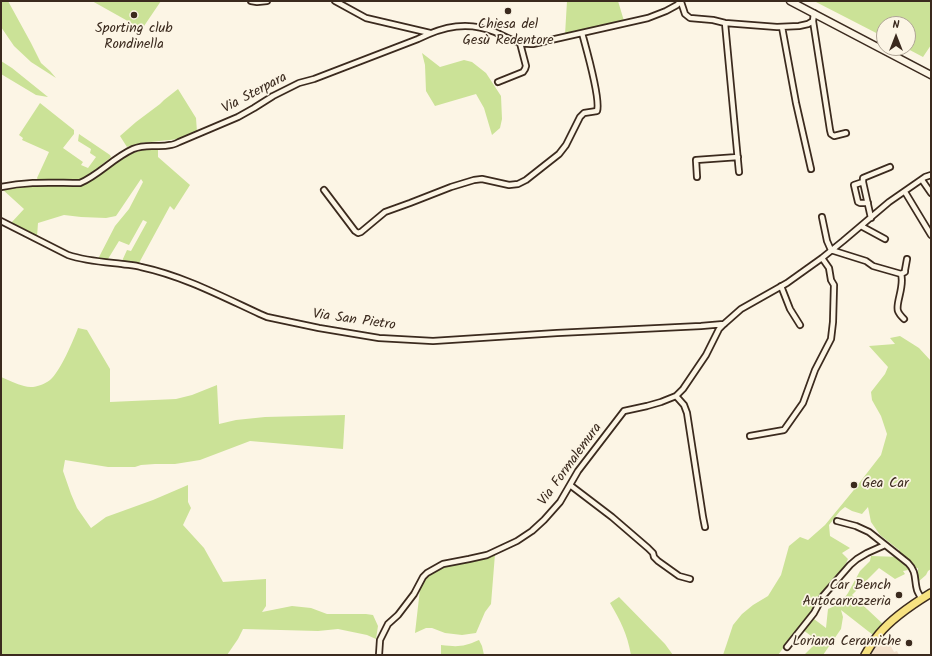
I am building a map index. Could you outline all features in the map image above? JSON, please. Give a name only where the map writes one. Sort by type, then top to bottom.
[{"type":"main road","points":[[865,655],[883,629],[902,613],[931,593]]},
{"type":"street","points":[[251,1],[267,1]]},
{"type":"street","points":[[335,1],[366,18],[430,33]]},
{"type":"street","points":[[681,1],[685,14],[688,18],[713,20],[725,23],[782,27],[799,26],[813,21]]},
{"type":"street","name":"Via Sterpara","points":[[1,187],[33,182],[80,182],[87,180],[122,154],[135,148],[149,145],[170,146],[238,117],[273,96],[299,83],[314,79],[430,33],[452,27],[476,26],[491,30],[520,43],[533,44],[648,18],[666,11],[681,1]]},
{"type":"street","points":[[790,1],[931,75]]},
{"type":"street","points":[[814,13],[813,21],[831,134],[834,136],[846,133]]},
{"type":"street","points":[[725,23],[739,172]]},
{"type":"street","points":[[782,27],[796,103],[812,169]]},
{"type":"street","points":[[324,190],[358,233],[385,212],[451,187],[482,179],[509,185],[518,184],[526,180],[559,154],[566,145],[580,117],[596,110],[598,106],[596,88],[582,33]]},
{"type":"street","points":[[498,82],[522,73],[525,69],[526,66],[520,43]]},
{"type":"street","points":[[697,177],[696,160],[738,158]]},
{"type":"street","points":[[870,218],[863,178],[890,167]]},
{"type":"street","points":[[705,526],[702,517],[687,413],[684,405],[676,396],[706,355],[719,329],[741,309],[781,286],[822,258],[889,202],[931,174]]},
{"type":"street","points":[[922,180],[931,193]]},
{"type":"street","points":[[863,182],[854,185],[858,202],[868,203]]},
{"type":"street","points":[[904,192],[931,235]]},
{"type":"street","points":[[822,217],[827,241],[831,250],[866,261],[873,266],[901,274]]},
{"type":"street","name":"Via San Pietro","points":[[1,221],[68,255],[77,258],[139,266],[182,279],[260,314],[319,328],[379,338],[433,341],[724,324]]},
{"type":"street","points":[[861,226],[885,239]]},
{"type":"street","points":[[750,436],[784,430],[803,403],[816,370],[831,339],[834,285],[831,280],[829,268],[822,258]]},
{"type":"street","points":[[901,274],[905,272],[907,259]]},
{"type":"street","points":[[901,274],[902,287],[897,308],[900,315],[904,319]]},
{"type":"street","points":[[781,286],[790,309],[800,325]]},
{"type":"street","name":"Via Formalemura","points":[[378,655],[380,640],[388,624],[398,615],[414,594],[427,573],[443,564],[487,554],[532,531],[560,502],[578,471],[624,411],[654,404],[676,396]]},
{"type":"street","points":[[570,485],[612,517],[648,548],[658,561],[679,576],[690,580]]},
{"type":"street","points":[[837,521],[864,530],[912,566],[915,574],[917,590],[922,599]]},
{"type":"street","points":[[787,647],[814,613],[823,596],[850,565],[867,553],[885,545]]},
{"type":"shaded area","points":[[880,639],[883,643],[888,641],[894,652],[897,651],[899,655],[871,655]]},
{"type":"green space","points":[[1,1],[8,1],[41,63],[56,78],[31,62],[14,46],[1,27]]},
{"type":"green space","name":"Sporting club Rondinella","points":[[92,1],[161,1],[142,29]]},
{"type":"green space","points":[[567,1],[618,1],[624,21],[565,35]]},
{"type":"green space","points":[[814,1],[931,1],[931,45],[923,57],[916,53],[916,16],[876,16],[876,33]]},
{"type":"green space","points":[[422,53],[440,67],[464,60],[472,62],[486,73],[501,96],[502,119],[500,128],[492,135],[484,108],[476,94],[435,106],[426,91],[425,65]]},
{"type":"green space","points":[[1,61],[48,97],[36,95],[1,74]]},
{"type":"green space","points":[[178,89],[196,118],[197,132],[179,139],[141,143],[127,147],[120,136]]},
{"type":"green space","points":[[40,103],[74,130],[74,134],[63,148],[83,162],[81,165],[88,168],[96,157],[90,153],[91,149],[78,141],[79,134],[111,157],[85,178],[80,180],[38,180],[37,178],[49,152],[22,140],[23,138],[19,135]]},
{"type":"green space","points":[[158,149],[158,157],[190,185],[174,210],[170,206],[139,263],[122,261],[127,250],[131,251],[147,222],[143,220],[129,245],[119,241],[108,259],[98,259],[115,226],[129,209],[143,182],[141,179],[116,216],[106,218],[64,215],[38,223],[37,237],[11,223],[24,209],[2,189],[49,185],[78,185],[79,187],[106,167],[128,155],[141,150]]},
{"type":"green space","points":[[78,328],[87,330],[110,369],[110,402],[176,399],[192,395],[217,385],[219,424],[236,420],[265,417],[345,415],[343,449],[250,441],[200,460],[175,464],[141,465],[135,467],[108,467],[65,460],[63,471],[77,508],[91,528],[106,517],[153,500],[188,485],[188,502],[191,508],[183,525],[204,548],[223,582],[266,579],[266,606],[262,612],[292,606],[311,608],[327,614],[373,615],[378,626],[376,639],[367,635],[338,629],[318,631],[243,629],[227,655],[1,655],[1,377],[27,387],[38,386],[47,382],[58,370],[70,348]]},
{"type":"green space","points":[[900,336],[919,348],[931,361],[931,569],[918,582],[918,568],[903,571],[905,574],[895,579],[879,568],[852,595],[883,624],[873,635],[841,610],[843,617],[841,629],[823,655],[804,655],[818,641],[803,630],[814,619],[826,628],[828,609],[841,603],[860,571],[870,561],[871,556],[900,557],[899,550],[880,535],[871,522],[868,507],[862,514],[845,507],[829,525],[830,536],[850,548],[842,553],[848,559],[844,567],[817,599],[811,611],[778,655],[723,655],[733,625],[742,614],[768,596],[781,575],[789,546],[800,537],[808,540],[825,525],[881,455],[887,434],[881,416],[872,400],[871,392],[885,374],[888,367],[869,346],[895,344],[890,338]]},
{"type":"green space","points":[[495,554],[491,604],[485,612],[476,633],[462,635],[445,633],[432,628],[426,628],[415,633],[420,589],[422,583],[427,577],[435,571],[455,563]]},
{"type":"green space","points":[[619,597],[665,644],[673,655],[631,655],[628,640],[610,603]]},
{"type":"green space","points":[[479,640],[484,655],[441,655],[441,645],[460,646]]},
{"type":"place","name":"Chiesa del Gesù Redentore","points":[[508,11]]},
{"type":"place","name":"Sporting club Rondinella","points":[[134,15]]},
{"type":"place","name":"Gea Car","points":[[854,485]]},
{"type":"place","name":"Car Bench Autocarrozzeria","points":[[899,595]]},
{"type":"place","name":"Loriana Ceramiche","points":[[909,643]]}]
